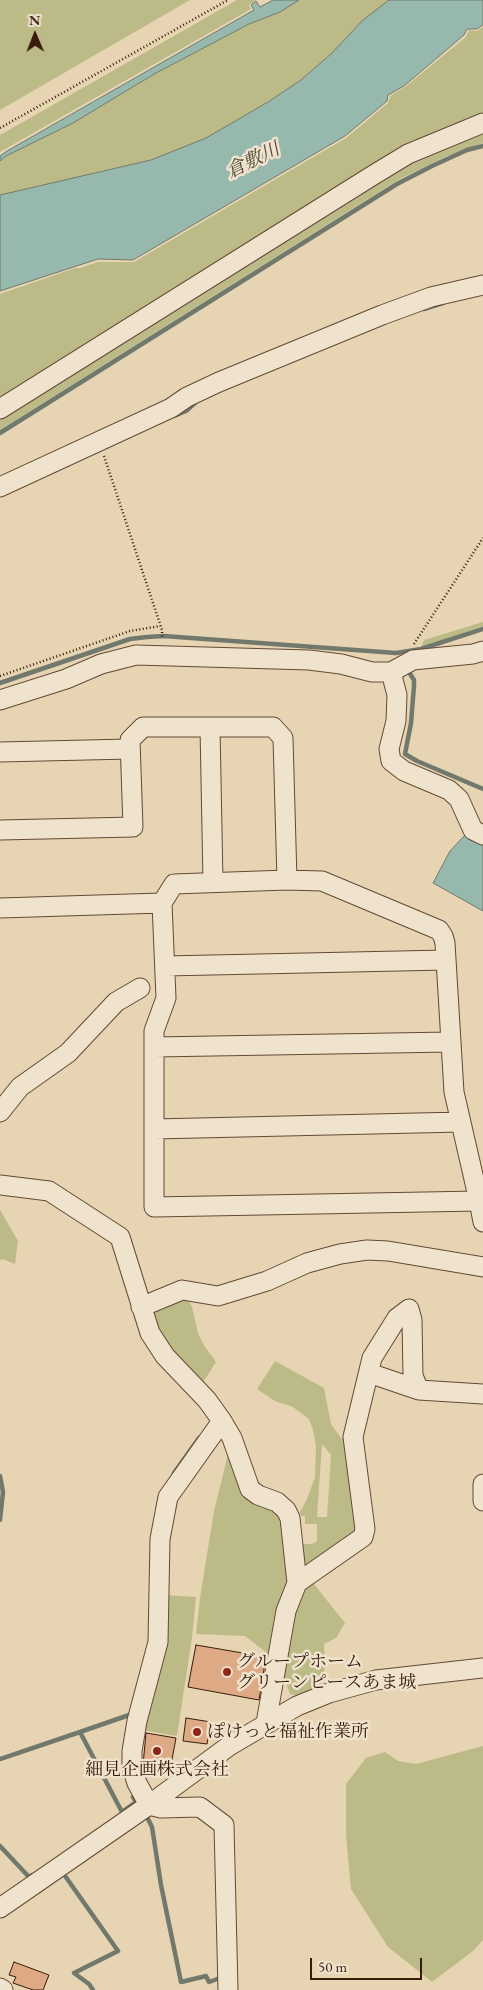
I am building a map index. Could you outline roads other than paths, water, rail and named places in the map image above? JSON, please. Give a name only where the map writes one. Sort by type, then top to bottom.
[{"type":"street","points":[[0,409],[408,154],[483,122]]},
{"type":"street","points":[[0,487],[171,408],[187,397],[238,374],[431,297],[483,284]]},
{"type":"street","points":[[0,700],[66,679],[101,664],[136,655],[309,660],[341,664],[372,672],[400,667],[412,660],[473,654],[483,651]]},
{"type":"street","points":[[400,667],[396,721],[390,749],[391,761],[404,771],[449,790],[459,799],[473,830],[483,835]]},
{"type":"street","points":[[0,830],[133,827],[130,740],[143,727],[273,727],[283,738],[287,880]]},
{"type":"street","points":[[210,727],[213,882]]},
{"type":"street","points":[[0,752],[130,749]]},
{"type":"street","points":[[478,1201],[154,1207],[154,1031],[166,998],[162,903],[174,884],[287,880],[322,881],[439,930],[443,936],[446,960],[454,1092],[483,1222]]},
{"type":"street","points":[[0,908],[162,903]]},
{"type":"street","points":[[165,966],[446,960]]},
{"type":"street","points":[[0,1112],[20,1087],[68,1053],[116,1002],[140,988]]},
{"type":"street","points":[[154,1047],[450,1042]]},
{"type":"street","points":[[154,1129],[461,1122]]},
{"type":"street","points":[[0,1185],[49,1191],[120,1237],[150,1333],[165,1356],[207,1400],[222,1421],[232,1438],[250,1489],[258,1496],[277,1502],[286,1510],[290,1518],[297,1583],[286,1611],[266,1723]]},
{"type":"street","points":[[141,1307],[182,1290],[218,1296],[267,1281],[307,1263],[340,1254],[367,1250],[388,1251],[483,1266]]},
{"type":"street","points":[[297,1583],[363,1537],[365,1529],[353,1437],[372,1358],[397,1318],[408,1309],[412,1320],[413,1376],[419,1390]]},
{"type":"street","points":[[369,1373],[419,1390],[483,1394]]},
{"type":"street","points":[[222,1421],[168,1497],[160,1539],[158,1642],[137,1721],[132,1751],[132,1767],[137,1783],[149,1805],[161,1808],[200,1807],[224,1824],[228,1990]]},
{"type":"street","points":[[483,1484],[483,1501]]},
{"type":"street","points":[[0,1908],[149,1805],[229,1746],[297,1706],[329,1693],[376,1680],[483,1668]]},
{"type":"street","points":[[0,1988],[4,1990]]},
{"type":"water","points":[[273,0],[299,0],[280,12],[249,24],[156,73],[73,123],[6,156],[0,161],[0,156],[7,151],[254,10],[251,5],[256,1],[260,7]]},
{"type":"water","name":"倉敷川","points":[[389,0],[483,0],[483,25],[477,29],[467,29],[464,35],[404,86],[388,95],[387,101],[345,136],[133,260],[98,259],[0,291],[0,195],[151,160],[206,138],[268,102],[301,80],[332,53],[363,20]]},
{"type":"water","points":[[467,833],[483,842],[483,911],[433,883],[450,851]]},
{"type":"waterway","points":[[0,433],[397,184],[467,150],[483,146]]},
{"type":"waterway","points":[[424,309],[443,303]]},
{"type":"waterway","points":[[174,416],[186,411],[195,403]]},
{"type":"waterway","points":[[0,683],[130,639],[147,637],[164,636],[396,653],[421,649],[483,629]]},
{"type":"waterway","points":[[407,669],[414,680],[414,686],[411,723],[405,754],[483,789]]},
{"type":"waterway","points":[[174,1473],[199,1438]]},
{"type":"waterway","points":[[0,1476],[3,1492],[0,1520]]},
{"type":"waterway","points":[[80,1732],[132,1714]]},
{"type":"waterway","points":[[0,1759],[80,1732],[122,1812],[136,1802]]},
{"type":"waterway","points":[[133,1797],[137,1804]]},
{"type":"waterway","points":[[146,1815],[152,1827],[161,1885],[181,1982],[206,1976],[209,1982],[220,1978],[220,1981]]},
{"type":"waterway","points":[[0,1846],[29,1877],[32,1875]]},
{"type":"waterway","points":[[63,1873],[118,1951],[74,1973],[89,1984],[93,1990]]},
{"type":"place","name":"グループホーム グリーンピースあま城","points":[[227,1672]]},
{"type":"place","name":"ぽけっと福祉作業所","points":[[197,1732]]},
{"type":"place","name":"細見企画株式会社","points":[[157,1751]]}]
